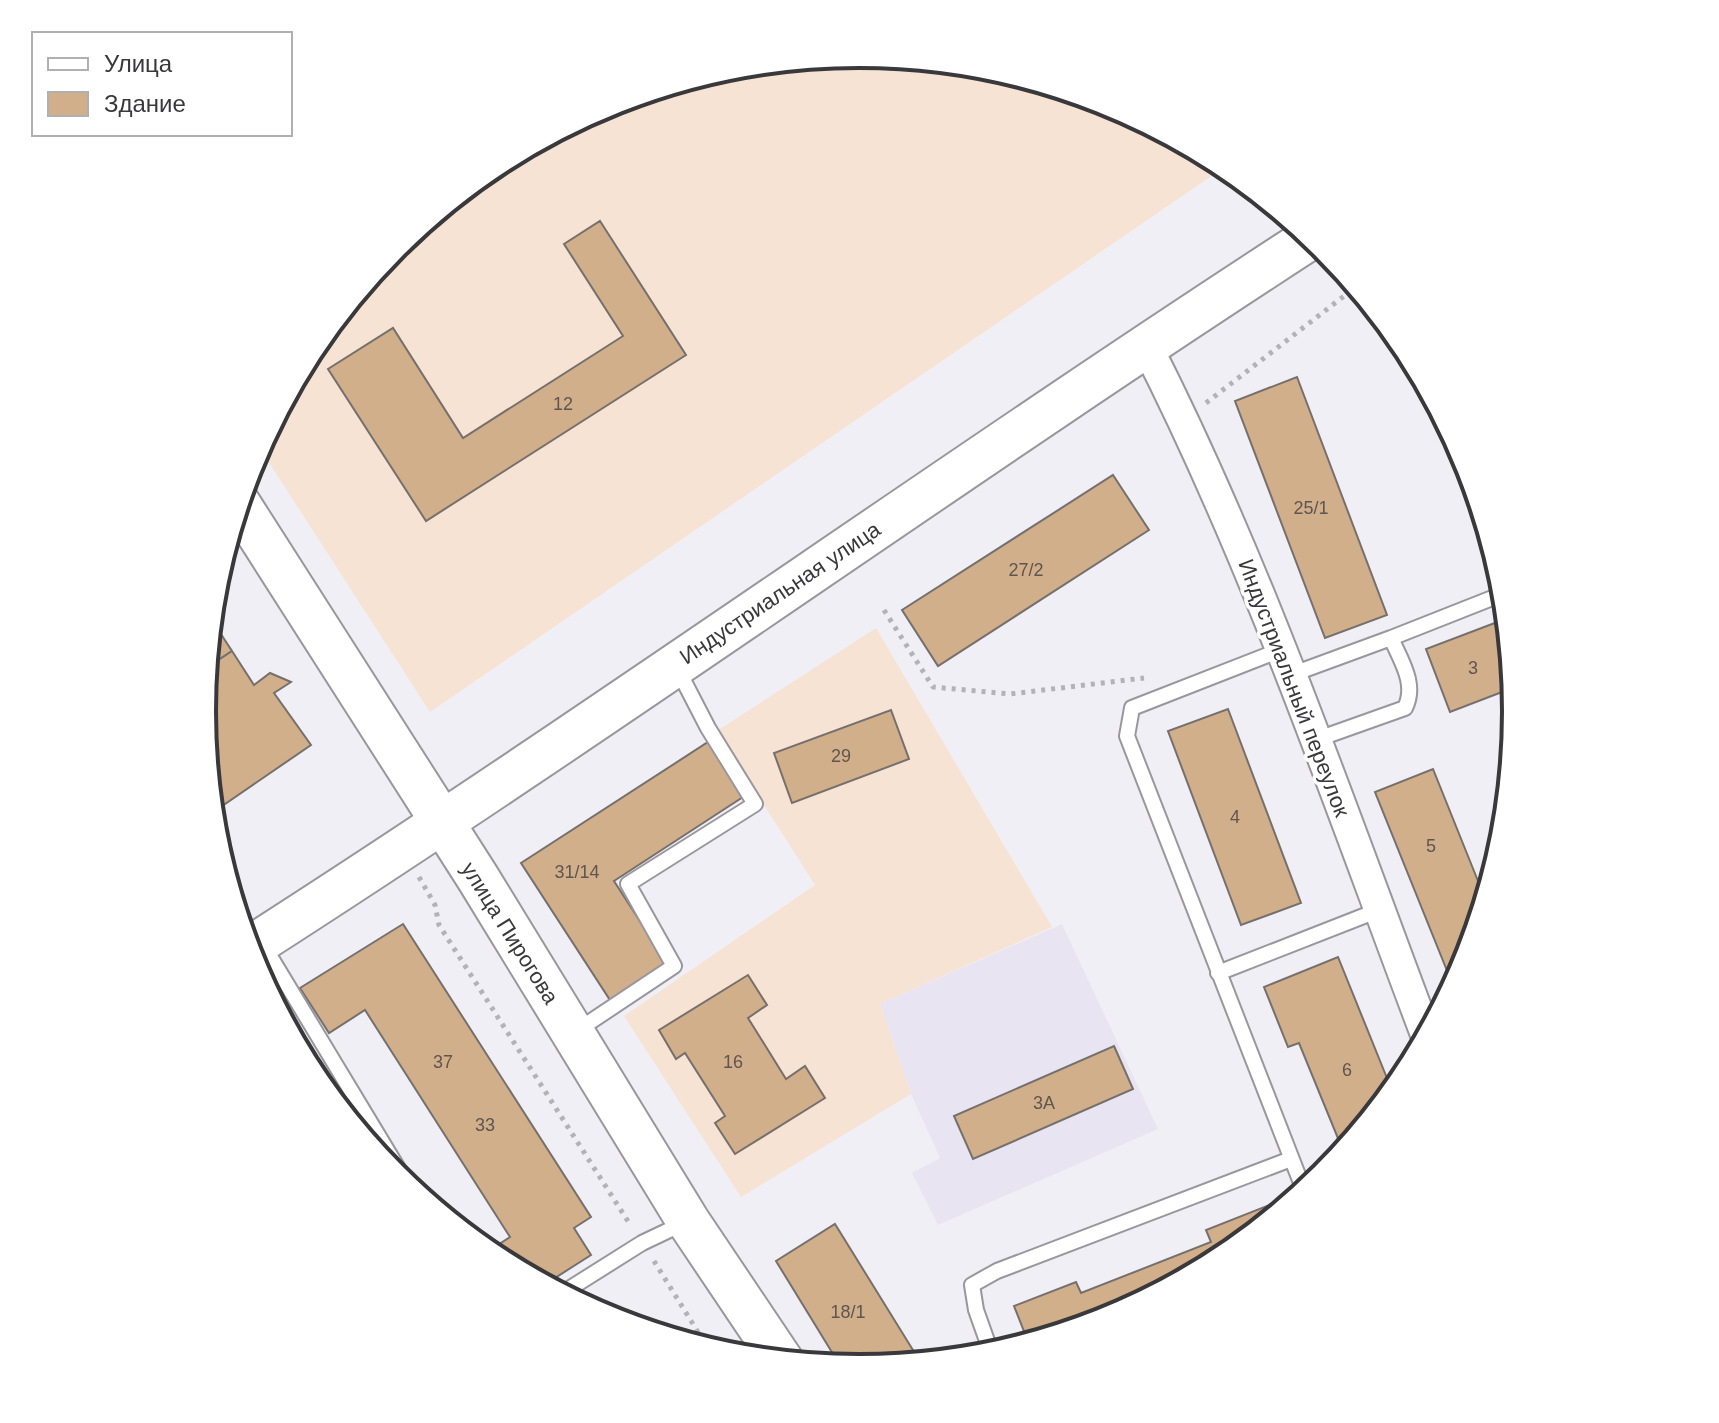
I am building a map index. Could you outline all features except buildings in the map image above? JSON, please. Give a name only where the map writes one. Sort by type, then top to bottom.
[{"type":"street","name":"Индустриальная улица","points":[[259,942],[441,824],[1146,345],[1302,244]]},
{"type":"street","name":"Индустриальный переулок","points":[[1146,345],[1184,419],[1288,662],[1422,1024]]},
{"type":"street","name":"улица Пирогова","points":[[247,516],[478,878],[688,1221],[774,1349]]},
{"type":"lane","points":[[1300,1181],[1127,736],[1128,719],[1132,708],[1288,662],[1391,638],[1493,598]]},
{"type":"lane","points":[[1315,740],[1405,708],[1412,696],[1409,679],[1391,638]]},
{"type":"lane","points":[[572,1034],[674,966],[628,884],[755,804],[708,728],[675,665]]},
{"type":"lane","points":[[1218,973],[1379,910]]},
{"type":"lane","points":[[271,972],[377,1138]]},
{"type":"lane","points":[[988,1342],[976,1310],[972,1285],[997,1271],[1291,1159]]},
{"type":"lane","points":[[572,1287],[642,1243],[688,1221]]},
{"type":"path","points":[[1184,419],[1348,293]]},
{"type":"path","points":[[884,610],[933,687],[1010,694],[1147,677]]},
{"type":"path","points":[[414,869],[435,905],[439,925],[699,1335]]},
{"type":"shaded area","points":[[860,68],[943,74],[1026,90],[1066,102],[1144,134],[1214,174],[430,712],[267,460],[282,427],[324,354],[376,287],[435,228],[502,176],[575,134],[653,102],[734,80],[817,69]]},
{"type":"shaded area","points":[[876,628],[1052,927],[880,1004],[911,1094],[741,1197],[624,1016],[815,885],[717,731]]},
{"type":"shaded area","points":[[1062,924],[1158,1129],[938,1225],[912,1173],[940,1158],[911,1094],[880,1004]]}]
